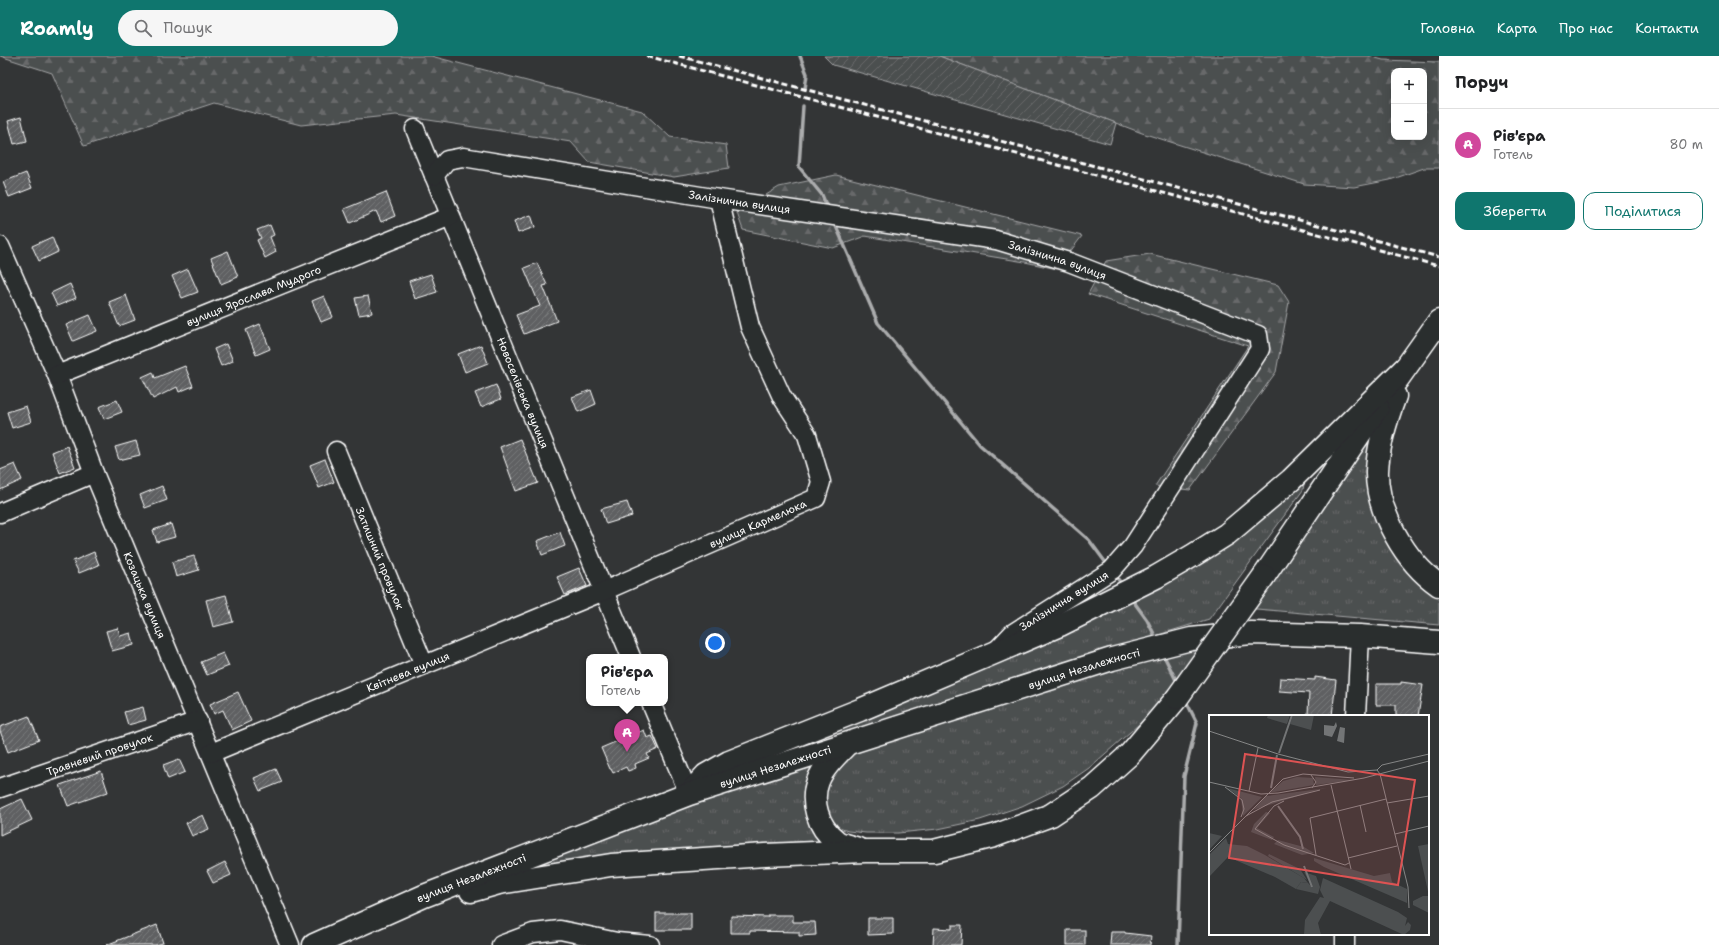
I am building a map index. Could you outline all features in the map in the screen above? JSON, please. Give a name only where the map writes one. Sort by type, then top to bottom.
[{"type":"main road","points":[[359,925],[499,883],[611,865],[765,855],[865,851],[934,851],[994,836],[1051,814],[1092,788],[1130,754],[1177,698],[1264,576],[1404,369],[1439,321]]},
{"type":"main road","points":[[689,794],[706,775],[729,762],[874,704],[1060,625],[1109,602],[1156,577],[1227,534],[1291,480],[1404,369]]},
{"type":"main road","points":[[1404,369],[1384,428],[1377,470],[1378,485],[1394,533],[1407,554],[1429,579],[1439,586]]},
{"type":"main road","name":"вулиця Незалежності","points":[[314,945],[424,896],[689,794],[1112,659],[1190,639],[1252,633],[1360,636],[1439,642]]},
{"type":"main road","points":[[846,745],[825,769],[818,781],[815,793],[815,802],[820,820],[825,830],[835,841],[865,851]]},
{"type":"street","name":"Новоселівська вулиця","points":[[415,129],[630,654]]},
{"type":"street","name":"Залізнична вулиця","points":[[434,176],[447,160],[463,157],[719,199],[996,240],[1070,262],[1258,335],[1260,350],[1132,546],[1112,570],[1013,633],[993,654]]},
{"type":"street","name":"вулиця Кармелюка","points":[[604,591],[816,498],[821,482],[807,435],[782,397],[750,327],[719,199]]},
{"type":"street","name":"вулиця Ярослава Мудрого","points":[[56,375],[451,216]]},
{"type":"street","name":"Козацька вулиця","points":[[0,246],[56,375],[94,473],[290,945]]},
{"type":"street","name":"Затишний провулок","points":[[336,451],[424,665]]},
{"type":"street","points":[[0,512],[94,473]]},
{"type":"street","name":"Квітнева вулиця","points":[[211,753],[604,591]]},
{"type":"street","points":[[1356,715],[1360,636]]},
{"type":"street","points":[[652,706],[689,794]]},
{"type":"street","name":"Травневий провулок","points":[[0,788],[198,721]]},
{"type":"street","points":[[500,945],[534,933],[560,930],[617,942],[650,945]]},
{"type":"green space","points":[[0,56],[431,56],[642,111],[670,137],[726,145],[729,168],[674,177],[589,162],[571,142],[396,115],[301,125],[214,103],[84,146],[52,73]]},
{"type":"green space","points":[[824,56],[939,56],[1116,123],[1110,144],[833,65]]},
{"type":"green space","points":[[939,56],[1368,56],[1383,60],[1439,62],[1439,168],[1424,168],[1390,180],[1354,187],[1304,184],[1142,133]]},
{"type":"green space","points":[[836,175],[1082,236],[1057,269],[1025,262],[865,236],[833,248],[743,230],[737,213],[779,187]]},
{"type":"green space","points":[[1150,254],[1278,285],[1289,302],[1276,372],[1190,490],[1155,486],[1248,346],[1088,294],[1106,261]]},
{"type":"green space","points":[[1378,427],[1374,493],[1439,596],[1439,625],[1245,608]]},
{"type":"green space","points":[[1305,478],[1303,490],[1209,619],[791,750],[719,770],[994,662]]},
{"type":"green space","points":[[1186,648],[1203,651],[1170,697],[1089,768],[1063,786],[1022,806],[980,820],[938,829],[898,833],[866,833],[848,831],[836,827],[824,816],[823,788],[839,762],[858,751],[1048,686]]},
{"type":"green space","points":[[829,760],[815,773],[830,843],[508,868],[685,803]]},
{"type":"building","points":[[21,117],[27,141],[14,144],[8,121]]},
{"type":"building","points":[[26,173],[32,188],[9,197],[3,182]]},
{"type":"building","points":[[386,192],[395,216],[381,222],[376,211],[350,223],[344,209]]},
{"type":"building","points":[[531,215],[535,227],[518,233],[514,221]]},
{"type":"building","points":[[270,225],[274,235],[270,237],[276,252],[265,258],[257,240],[261,238],[257,230]]},
{"type":"building","points":[[52,237],[58,252],[39,261],[32,246]]},
{"type":"building","points":[[228,251],[238,277],[221,284],[211,258]]},
{"type":"building","points":[[537,263],[547,285],[543,286],[557,321],[524,334],[516,315],[540,306],[524,268]]},
{"type":"building","points":[[188,269],[198,292],[182,298],[172,276]]},
{"type":"building","points":[[431,274],[437,292],[415,299],[409,281]]},
{"type":"building","points":[[70,284],[76,298],[57,306],[51,293]]},
{"type":"building","points":[[126,295],[135,320],[119,326],[109,302]]},
{"type":"building","points":[[324,296],[333,317],[321,322],[312,301]]},
{"type":"building","points":[[368,296],[372,313],[359,315],[355,298]]},
{"type":"building","points":[[90,315],[97,331],[73,341],[66,325]]},
{"type":"building","points":[[260,324],[270,349],[256,355],[246,330]]},
{"type":"building","points":[[226,344],[233,361],[221,366],[214,349]]},
{"type":"building","points":[[481,345],[488,363],[465,372],[458,354]]},
{"type":"building","points":[[185,366],[193,386],[179,392],[177,387],[153,399],[142,377],[153,372],[155,378]]},
{"type":"building","points":[[496,385],[501,399],[481,407],[475,393]]},
{"type":"building","points":[[591,390],[596,404],[578,412],[572,397]]},
{"type":"building","points":[[117,400],[122,412],[104,419],[99,407]]},
{"type":"building","points":[[26,406],[31,422],[12,428],[7,412]]},
{"type":"building","points":[[520,439],[538,483],[516,491],[500,447]]},
{"type":"building","points":[[136,441],[140,455],[119,460],[115,447]]},
{"type":"building","points":[[67,446],[75,467],[60,473],[52,452]]},
{"type":"building","points":[[325,459],[334,482],[319,488],[310,465]]},
{"type":"building","points":[[15,464],[22,480],[0,490],[0,470]]},
{"type":"building","points":[[162,486],[167,500],[145,508],[140,495]]},
{"type":"building","points":[[627,502],[632,516],[606,524],[601,509]]},
{"type":"building","points":[[171,524],[175,537],[157,542],[153,530]]},
{"type":"building","points":[[560,532],[565,546],[542,555],[537,541]]},
{"type":"building","points":[[94,552],[99,565],[79,573],[73,561]]},
{"type":"building","points":[[194,556],[199,570],[176,577],[172,562]]},
{"type":"building","points":[[579,568],[587,586],[565,595],[557,577]]},
{"type":"building","points":[[226,595],[233,622],[213,627],[206,600]]},
{"type":"building","points":[[118,628],[120,636],[131,633],[134,645],[112,651],[106,631]]},
{"type":"building","points":[[223,653],[229,666],[207,675],[201,662]]},
{"type":"building","points":[[1315,677],[1336,680],[1332,715],[1308,714],[1309,693],[1279,691],[1280,678],[1315,680]]},
{"type":"building","points":[[1401,682],[1423,685],[1418,715],[1396,715],[1396,705],[1376,705],[1376,684],[1401,684]]},
{"type":"building","points":[[238,692],[251,721],[232,730],[223,710],[214,714],[210,704]]},
{"type":"building","points":[[143,707],[146,720],[128,725],[124,712]]},
{"type":"building","points":[[29,716],[39,740],[8,752],[0,731],[0,727]]},
{"type":"building","points":[[644,730],[647,738],[652,736],[658,749],[647,754],[649,758],[635,764],[636,768],[628,771],[626,767],[613,773],[601,748]]},
{"type":"building","points":[[179,759],[185,772],[168,779],[163,765]]},
{"type":"building","points":[[276,769],[282,782],[260,791],[254,778]]},
{"type":"building","points":[[101,771],[108,792],[68,806],[60,785]]},
{"type":"building","points":[[22,799],[32,820],[0,835],[0,809]]},
{"type":"building","points":[[203,815],[209,829],[192,836],[186,823]]},
{"type":"building","points":[[225,862],[231,875],[213,883],[207,871]]},
{"type":"building","points":[[656,913],[691,913],[691,930],[656,930]]},
{"type":"building","points":[[768,915],[793,915],[793,922],[815,922],[816,935],[799,936],[799,932],[750,931],[750,933],[731,933],[731,916],[768,917]]},
{"type":"building","points":[[868,918],[893,918],[893,934],[868,935]]},
{"type":"building","points":[[157,925],[163,943],[156,945],[106,945]]},
{"type":"building","points":[[952,925],[962,925],[961,945],[933,945],[934,928],[952,929]]},
{"type":"building","points":[[1067,930],[1085,930],[1085,945],[1067,945]]},
{"type":"building","points":[[1111,932],[1125,932],[1151,936],[1150,945],[1110,945]]},
{"type":"waterway","points":[[800,56],[807,74],[805,89]]},
{"type":"waterway","points":[[803,106],[799,167],[822,195],[826,205]]},
{"type":"waterway","points":[[836,226],[878,323],[980,445],[1089,540],[1109,567]]},
{"type":"waterway","points":[[1115,575],[1123,586]]},
{"type":"waterway","points":[[1131,598],[1147,620],[1156,638]]},
{"type":"waterway","points":[[1164,656],[1178,684]]},
{"type":"waterway","points":[[1178,945],[1184,776],[1197,723],[1185,699]]},
{"type":"railway","points":[[647,56],[1439,266]]},
{"type":"railway","points":[[679,56],[1439,257]]},
{"type":"place","name":"Рів'єра","points":[[627,752]]}]
